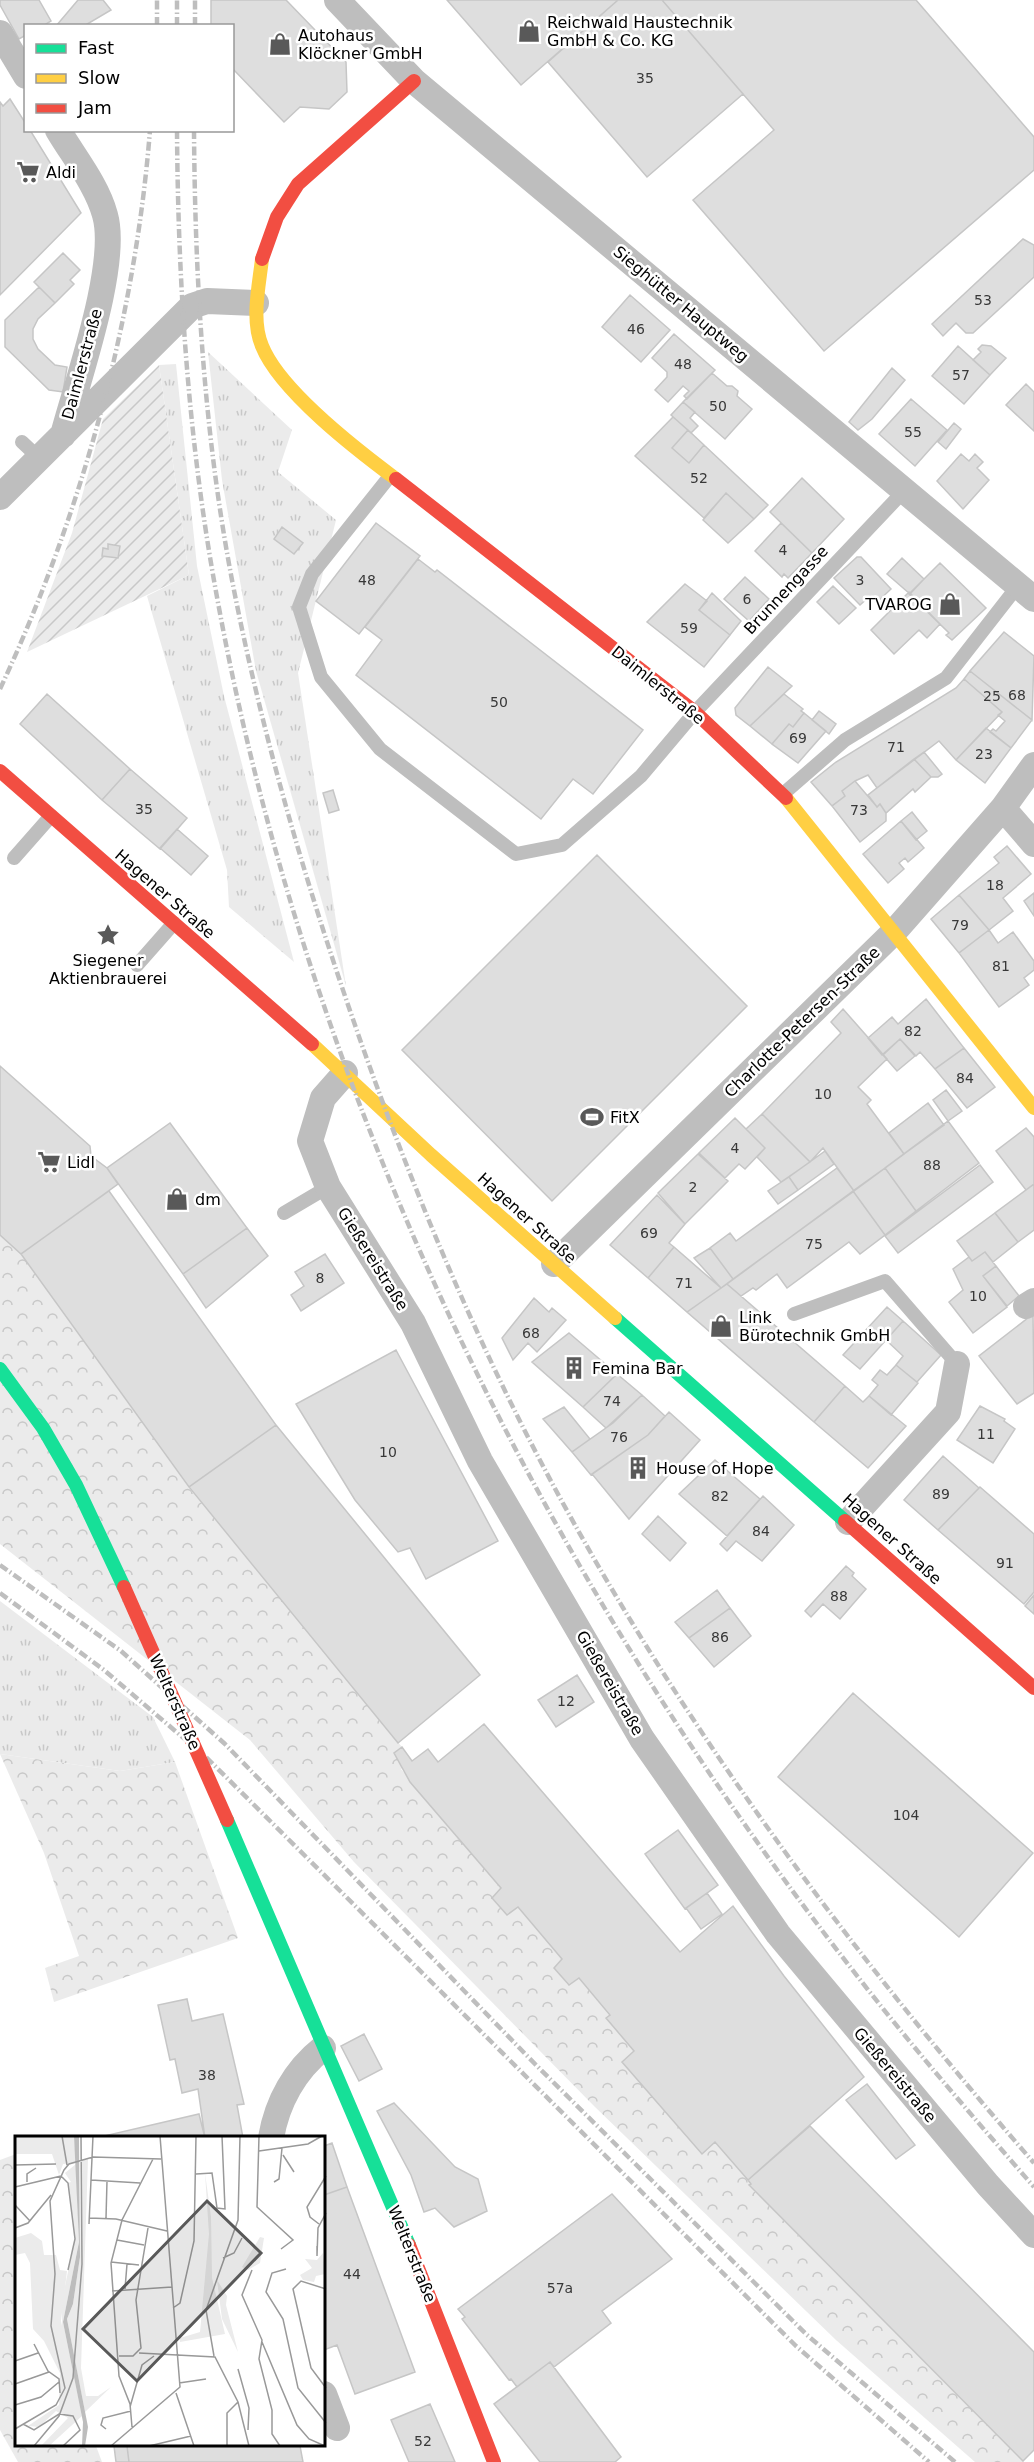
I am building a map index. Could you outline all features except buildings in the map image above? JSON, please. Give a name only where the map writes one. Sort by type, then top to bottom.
[{"type":"street","name":"Sieghütter Hauptweg","points":[[337,0],[414,81],[1025,593]]},
{"type":"street","points":[[0,33],[24,73]]},
{"type":"street","name":"Daimlerstraße","points":[[414,81],[298,184],[277,217],[263,255],[256,303],[261,345],[279,375],[346,441],[695,712],[783,794],[1034,1108]]},
{"type":"street","name":"Daimlerstraße","points":[[59,132],[100,200],[108,235],[106,274],[63,435]]},
{"type":"street","name":"Daimlerstraße","points":[[63,435],[192,306],[207,300],[256,303]]},
{"type":"street","points":[[0,497],[30,450],[63,435]]},
{"type":"street","name":"Charlotte-Petersen-Straße","points":[[554,1264],[894,932],[1003,808],[1034,765]]},
{"type":"street","name":"Hagener Straße","points":[[0,771],[345,1073],[554,1264],[1034,1688]]},
{"type":"street","points":[[1003,808],[1034,844]]},
{"type":"street","name":"Gießereistraße","points":[[345,1073],[323,1098],[310,1141],[328,1187],[413,1323],[480,1461],[642,1739],[778,1934],[988,2186],[1034,2235]]},
{"type":"street","points":[[848,1522],[948,1412],[957,1364]]},
{"type":"street","name":"Welterstraße","points":[[0,1369],[43,1428],[76,1485],[124,1587],[227,1820],[408,2243],[494,2462]]},
{"type":"street","points":[[271,2136],[274,2119],[290,2085],[305,2062],[323,2048]]},
{"type":"street","points":[[326,2399],[337,2428]]},
{"type":"lane","name":"Brunnengasse","points":[[390,476],[312,574],[299,607],[321,677],[380,748],[516,854],[562,845],[641,776],[695,712],[903,492]]},
{"type":"lane","points":[[783,794],[845,740],[946,678],[1025,593]]},
{"type":"lane","points":[[14,858],[51,816]]},
{"type":"lane","points":[[137,965],[174,923]]},
{"type":"lane","points":[[284,1213],[328,1187]]},
{"type":"lane","points":[[794,1314],[885,1281],[957,1364]]},
{"type":"green space","points":[[208,352],[292,430],[278,472],[336,520],[298,673],[346,986],[256,671],[222,480]]},
{"type":"green space","points":[[176,364],[197,566],[224,696],[294,962],[229,907],[227,870],[147,596],[189,575],[159,365]]},
{"type":"green space","points":[[159,365],[189,575],[27,652],[72,533],[103,419]]},
{"type":"green space","points":[[0,1235],[21,1254],[189,1488],[402,1747],[394,1753],[404,1767],[401,1769],[501,1888],[492,1899],[507,1915],[518,1907],[562,1959],[554,1968],[568,1985],[579,1978],[610,2015],[606,2019],[634,2051],[622,2062],[702,2153],[715,2142],[751,2184],[749,2186],[1024,2462],[975,2462],[836,2340],[595,2107],[354,1862],[250,1740],[0,1544]]},
{"type":"green space","points":[[0,1601],[153,1717],[175,1762],[120,1771],[0,1754]]},
{"type":"green space","points":[[0,1754],[120,1771],[175,1762],[238,1938],[54,2002],[45,1968],[79,1956],[44,1853]]},
{"type":"green space","points":[[15,2154],[15,2447],[96,2447],[102,2462],[18,2462],[0,2430],[0,2160]]},
{"type":"railway","points":[[157,0],[157,24]]},
{"type":"railway","points":[[177,0],[177,24]]},
{"type":"railway","points":[[195,0],[195,24]]},
{"type":"railway","points":[[0,689],[56,556],[100,416],[132,274],[143,202],[150,132]]},
{"type":"railway","points":[[177,132],[186,359],[198,473],[215,586],[255,775],[309,960],[374,1142],[451,1320],[539,1493],[636,1661],[743,1822],[858,1977],[922,2057],[1034,2187]]},
{"type":"railway","points":[[194,132],[196,243],[208,413],[222,525],[244,640],[289,817],[324,933],[363,1048],[426,1214],[498,1377],[552,1483],[657,1664],[774,1837],[836,1920],[900,2003],[1034,2163]]},
{"type":"railway","points":[[0,1565],[121,1651],[225,1744],[535,2064],[807,2335],[955,2462]]},
{"type":"railway","points":[[0,1593],[104,1670],[208,1759],[796,2346],[929,2462]]},
{"type":"traffic: fast","points":[[615,1318],[845,1521]]},
{"type":"traffic: fast","points":[[0,1369],[43,1428],[76,1485],[124,1587]]},
{"type":"traffic: fast","points":[[227,1820],[409,2245]]},
{"type":"traffic: slow","points":[[262,259],[256,314],[262,346],[271,363],[285,382],[321,418],[396,479]]},
{"type":"traffic: slow","points":[[786,798],[1034,1108]]},
{"type":"traffic: slow","points":[[312,1044],[431,1155],[615,1318]]},
{"type":"traffic: jam","points":[[262,259],[277,217],[298,184],[414,81]]},
{"type":"traffic: jam","points":[[396,479],[695,712],[786,798]]},
{"type":"traffic: jam","points":[[0,771],[312,1044]]},
{"type":"traffic: jam","points":[[845,1521],[1034,1688]]},
{"type":"traffic: jam","points":[[124,1587],[227,1820]]},
{"type":"traffic: jam","points":[[409,2245],[494,2462]]},
{"type":"place","name":"Reichwald Haustechnik GmbH & Co. KG","points":[[529,31]]},
{"type":"place","name":"Autohaus Klöckner GmbH","points":[[280,44]]},
{"type":"place","name":"Aldi","points":[[28,172]]},
{"type":"place","name":"TVAROG","points":[[950,604]]},
{"type":"place","name":"Siegener Aktienbrauerei","points":[[108,935]]},
{"type":"place","name":"FitX","points":[[592,1117]]},
{"type":"place","name":"Lidl","points":[[49,1162]]},
{"type":"place","name":"dm","points":[[177,1199]]},
{"type":"place","name":"Link Bürotechnik GmbH","points":[[721,1326]]},
{"type":"place","name":"Femina Bar","points":[[574,1368]]},
{"type":"place","name":"House of Hope","points":[[638,1468]]}]
